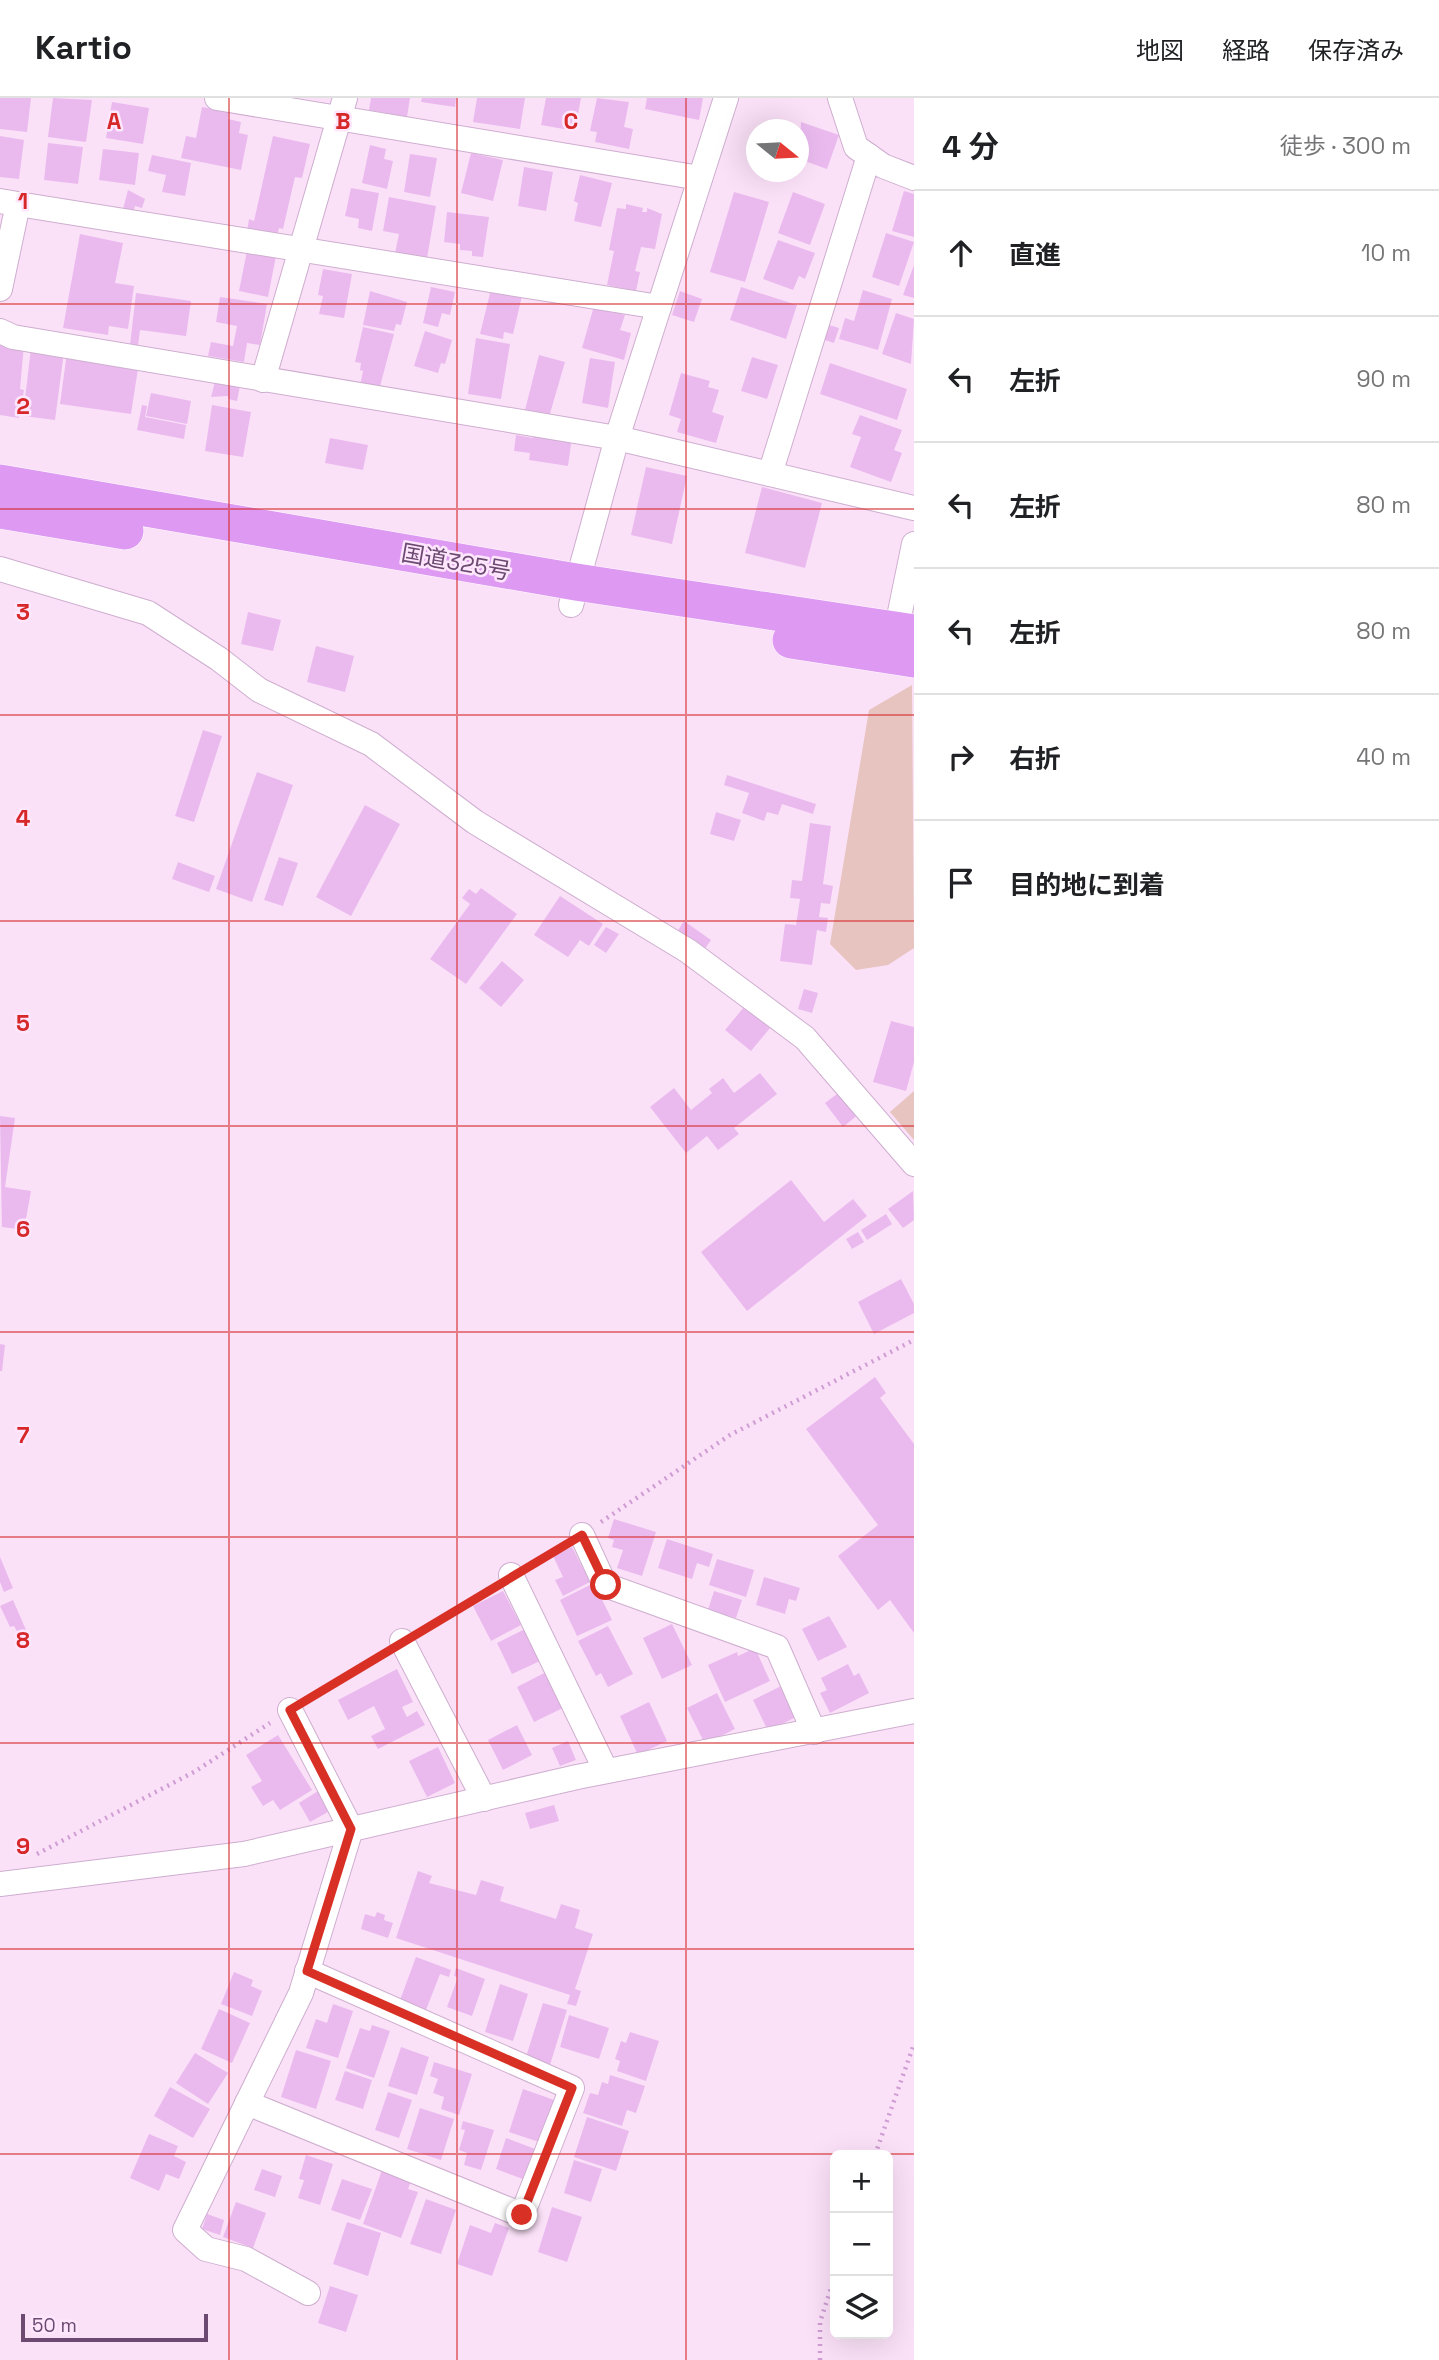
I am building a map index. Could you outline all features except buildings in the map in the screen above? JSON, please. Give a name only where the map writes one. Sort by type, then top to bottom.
[{"type":"highway","name":"国道325号","points":[[0,483],[573,594]]},
{"type":"highway","name":"国道325号","points":[[0,510],[904,644]]},
{"type":"street","points":[[217,98],[342,108],[700,178]]},
{"type":"street","points":[[573,594],[618,438],[726,98]]},
{"type":"street","points":[[840,98],[856,147],[883,166],[914,178]]},
{"type":"street","points":[[263,380],[342,108]]},
{"type":"street","points":[[769,474],[869,156]]},
{"type":"street","points":[[0,289],[9,202],[659,307]]},
{"type":"street","points":[[0,331],[13,337],[618,438],[769,474],[912,501]]},
{"type":"street","points":[[904,644],[914,544]]},
{"type":"street","points":[[0,569],[148,613],[219,659],[259,690],[370,744],[475,822],[688,951],[805,1038],[914,1164]]},
{"type":"street","points":[[582,1535],[606,1585],[777,1647],[814,1731]]},
{"type":"street","points":[[511,1575],[606,1771]]},
{"type":"street","points":[[402,1642],[484,1799]]},
{"type":"street","points":[[290,1710],[351,1829],[301,1993],[184,2230],[206,2249],[246,2259],[309,2293]]},
{"type":"street","points":[[0,1884],[244,1854],[606,1771],[914,1711]]},
{"type":"street","points":[[247,2103],[522,2215],[572,2088],[307,1971]]},
{"type":"path","points":[[25,1859],[194,1772],[511,1575],[582,1535],[730,1435],[914,1340]]},
{"type":"path","points":[[877,2150],[914,2044]]},
{"type":"path","points":[[820,2360],[820,2322],[830,2291]]},
{"type":"shaded area","points":[[912,685],[914,948],[888,965],[856,970],[830,944],[869,710]]},
{"type":"shaded area","points":[[914,1091],[914,1140],[890,1112]]},
{"type":"route","points":[[522,2215],[572,2088],[307,1971],[351,1829],[290,1710],[536,1560],[582,1535],[606,1585]]}]
